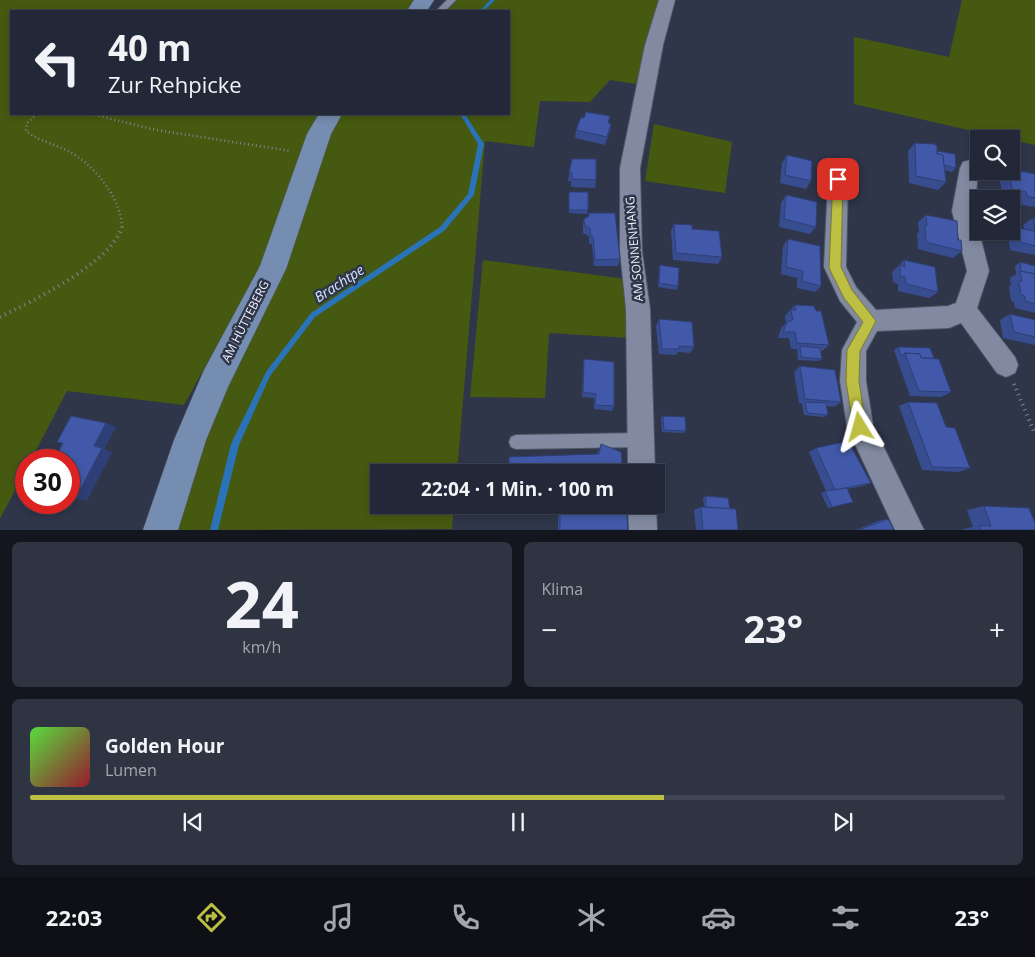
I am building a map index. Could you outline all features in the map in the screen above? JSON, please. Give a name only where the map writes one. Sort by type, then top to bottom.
[{"type":"main road","name":"AM HÜTTEBERG","points":[[160,530],[190,440],[215,380],[272,269],[288,228],[311,154],[329,115]]},
{"type":"street","name":"AM SONNENHANG","points":[[641,464],[638,309],[631,251],[629,185],[630,168],[654,45],[667,0]]},
{"type":"street","points":[[870,321],[949,317],[964,310],[978,271],[964,211],[970,168]]},
{"type":"street","points":[[838,179],[835,268],[848,294],[870,321]]},
{"type":"street","points":[[964,310],[1006,365]]},
{"type":"street","points":[[870,321],[854,350],[853,381],[860,427],[910,530]]},
{"type":"street","points":[[642,514],[643,530]]},
{"type":"lane","points":[[441,10],[452,0]]},
{"type":"lane","points":[[516,442],[641,440]]},
{"type":"path","points":[[0,317],[19,309],[102,258],[117,242],[123,223],[121,209],[113,194],[96,175],[73,154],[38,142],[26,131],[28,122],[37,115]]},
{"type":"path","points":[[95,115],[156,130],[311,154]]},
{"type":"path","points":[[1006,365],[1035,434]]},
{"type":"green space","points":[[0,0],[417,0],[411,10],[10,10],[10,115],[322,115],[267,254],[184,405],[67,391],[37,449],[15,449],[15,490],[0,519]]},
{"type":"green space","points":[[457,0],[662,0],[636,84],[610,80],[590,102],[540,101],[534,147],[485,141],[458,464],[370,464],[370,514],[453,514],[452,529],[173,530],[228,377],[297,236],[321,151],[340,115],[510,115],[510,10],[446,10]]},
{"type":"green space","points":[[962,0],[1035,0],[1035,145],[1020,142],[1020,130],[970,130],[854,104],[854,37],[949,57]]},
{"type":"green space","points":[[654,124],[732,142],[725,193],[645,181]]},
{"type":"green space","points":[[483,260],[626,279],[631,338],[549,333],[545,398],[470,397]]},
{"type":"building","points":[[586,112],[610,116],[608,123],[611,124],[607,137],[576,130],[581,117],[584,118]]},
{"type":"building","points":[[915,143],[934,144],[937,146],[937,154],[943,155],[946,182],[916,176]]},
{"type":"building","points":[[937,151],[955,154],[956,168],[944,165],[943,155],[937,154]]},
{"type":"building","points":[[787,155],[812,161],[811,181],[785,175]]},
{"type":"building","points":[[572,159],[596,159],[596,180],[572,179],[572,173],[569,173]]},
{"type":"building","points":[[1020,171],[1035,174],[1035,198],[1027,196],[1026,192],[1012,189],[1010,180],[1020,180]]},
{"type":"building","points":[[569,192],[588,192],[588,210],[569,210]]},
{"type":"building","points":[[786,195],[817,202],[816,227],[784,219]]},
{"type":"building","points":[[589,213],[615,213],[620,259],[595,260],[593,237],[591,237],[590,228],[585,226],[584,219],[589,216]]},
{"type":"building","points":[[926,215],[957,221],[958,240],[961,240],[962,251],[926,242]]},
{"type":"building","points":[[674,224],[692,225],[692,229],[719,231],[722,257],[676,253]]},
{"type":"building","points":[[1020,228],[1035,231],[1035,246],[1020,242]]},
{"type":"building","points":[[788,239],[820,246],[821,286],[802,281],[803,271],[786,267]]},
{"type":"building","points":[[904,260],[935,267],[938,292],[906,284],[905,277],[900,276],[900,265],[905,267]]},
{"type":"building","points":[[1020,262],[1035,266],[1035,274],[1021,271]]},
{"type":"building","points":[[660,265],[679,268],[678,286],[659,283]]},
{"type":"building","points":[[1020,271],[1035,274],[1035,304],[1025,301],[1025,296],[1021,295],[1019,281],[1022,281]]},
{"type":"building","points":[[795,305],[814,306],[816,311],[821,311],[829,345],[797,343],[795,332],[783,332],[787,322],[793,320],[791,310],[796,310]]},
{"type":"building","points":[[1010,314],[1035,320],[1035,337],[1014,332]]},
{"type":"building","points":[[659,319],[692,322],[694,347],[679,346],[679,349],[662,349]]},
{"type":"building","points":[[800,346],[820,348],[822,359],[801,357]]},
{"type":"building","points":[[898,347],[930,348],[934,358],[921,358],[920,354],[905,353],[901,356]]},
{"type":"building","points":[[905,353],[920,354],[921,358],[939,359],[951,392],[919,391]]},
{"type":"building","points":[[584,359],[614,362],[614,406],[595,405],[596,394],[583,392]]},
{"type":"building","points":[[800,366],[835,370],[841,402],[805,399]]},
{"type":"building","points":[[805,402],[826,403],[828,415],[807,413]]},
{"type":"building","points":[[908,402],[937,403],[946,427],[955,428],[970,468],[932,467]]},
{"type":"building","points":[[71,416],[106,423],[94,446],[102,448],[80,490],[80,449],[60,449],[63,443],[57,442]]},
{"type":"building","points":[[663,416],[685,417],[686,431],[664,430]]},
{"type":"building","points":[[848,441],[871,483],[835,490],[816,448]]},
{"type":"building","points":[[601,444],[621,452],[622,464],[509,464],[509,457],[599,454]]},
{"type":"building","points":[[847,488],[853,502],[832,507],[825,491]]},
{"type":"building","points":[[706,496],[728,498],[730,509],[706,507]]},
{"type":"building","points":[[984,506],[1029,508],[1035,523],[1035,530],[981,530],[979,526],[991,526]]},
{"type":"building","points":[[701,507],[736,509],[738,530],[703,530]]},
{"type":"building","points":[[560,514],[627,514],[628,530],[560,530]]},
{"type":"building","points":[[888,519],[894,530],[859,530]]},
{"type":"waterway","name":"Brachtpe","points":[[483,10],[493,0]]},
{"type":"waterway","name":"Brachtpe","points":[[214,530],[235,444],[268,374],[313,315],[442,229],[471,195],[481,144],[463,115]]},
{"type":"route","points":[[838,179],[835,268],[848,294],[870,321],[854,350],[853,381],[860,427]]}]
